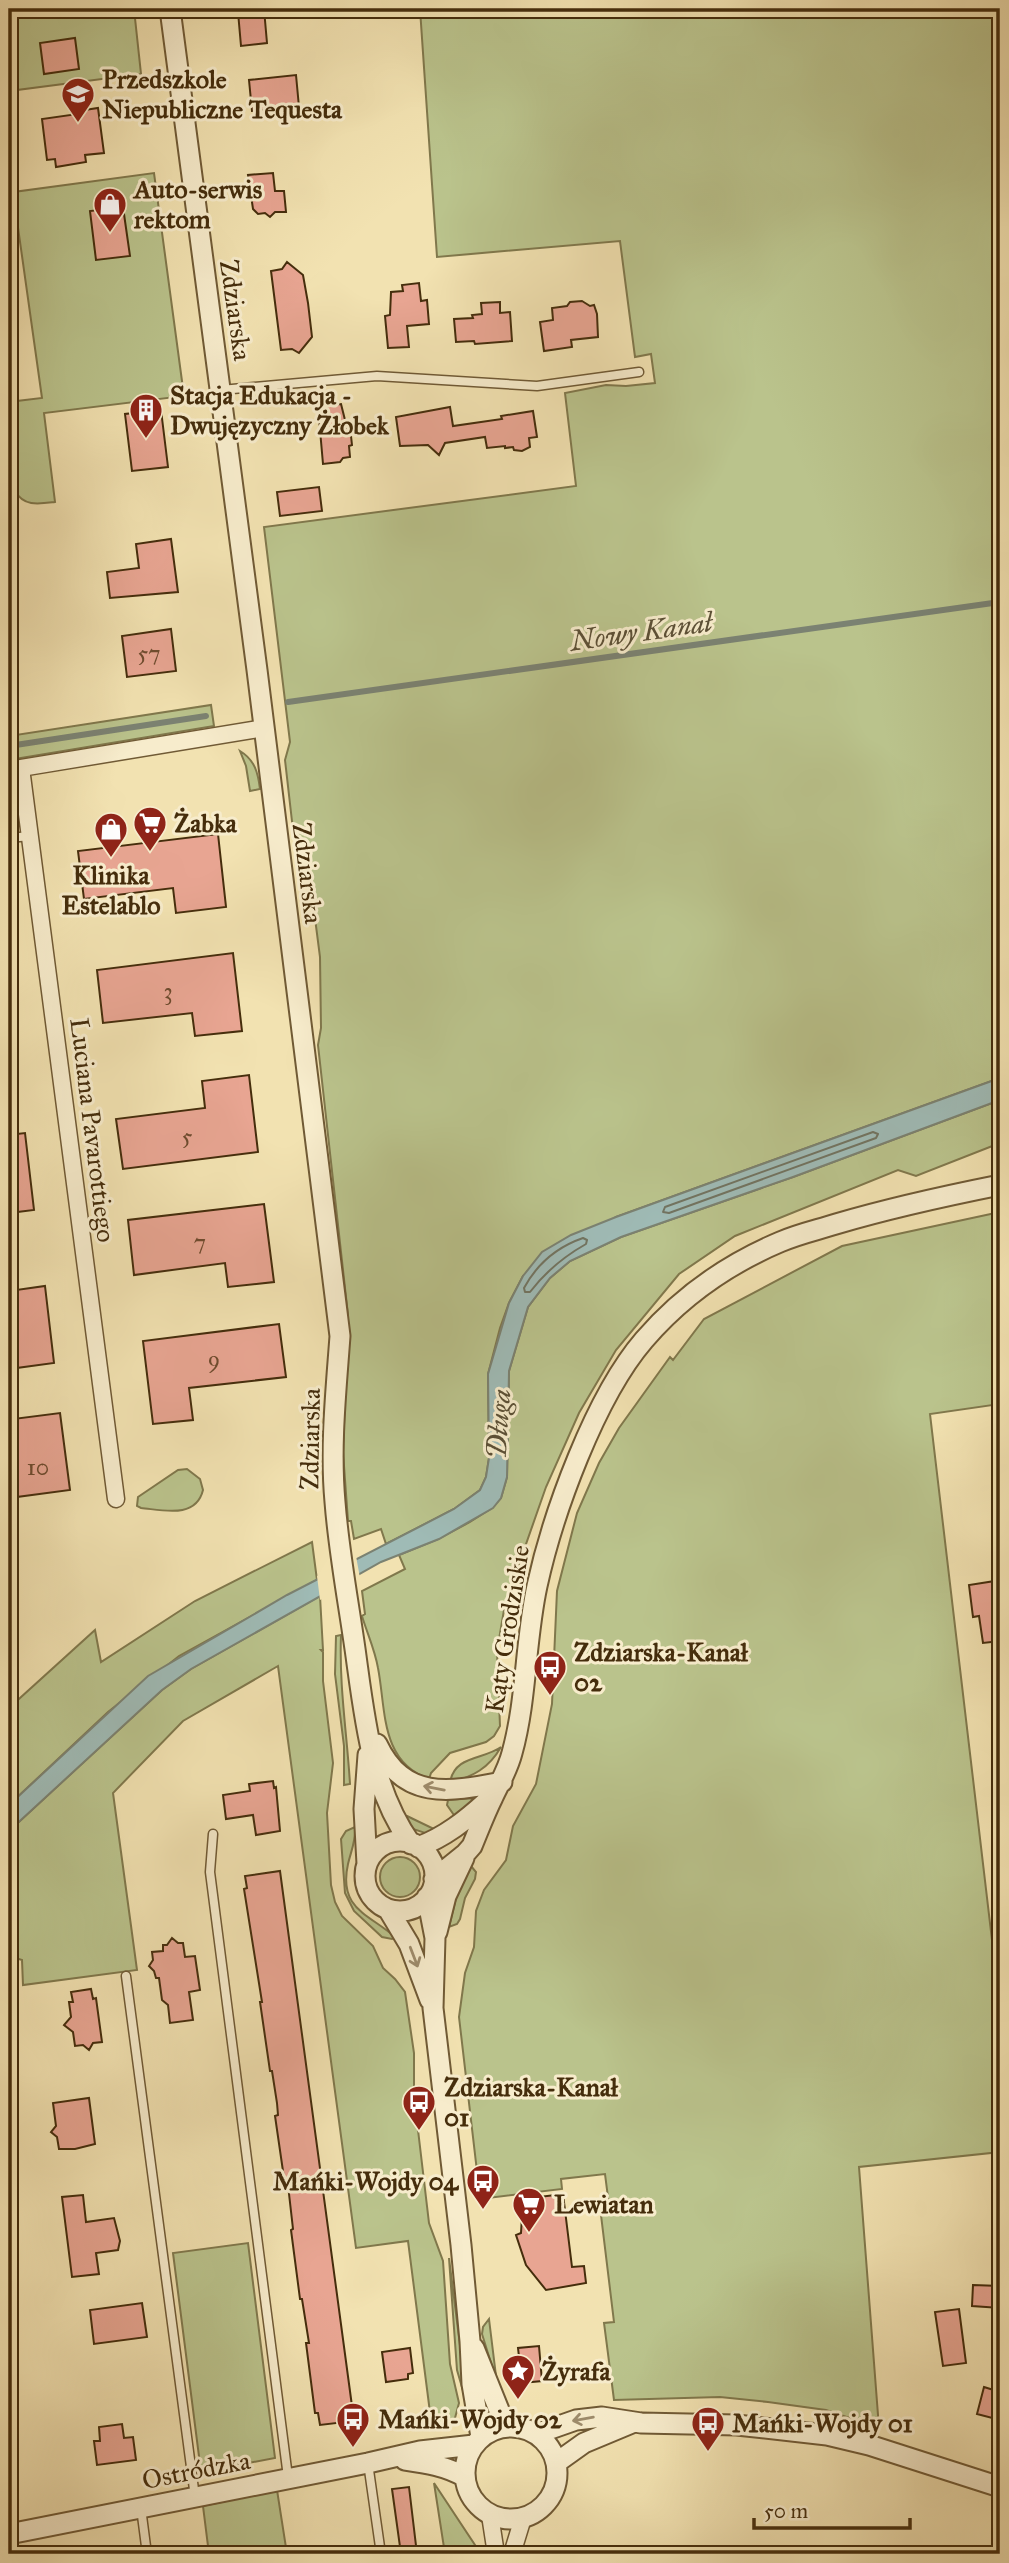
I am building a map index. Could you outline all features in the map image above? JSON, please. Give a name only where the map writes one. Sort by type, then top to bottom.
[{"type":"street","name":"Zdziarska","points":[[170,9],[221,390],[340,1336],[334,1445],[335,1501],[340,1547],[369,1744],[387,1804],[415,1845]]},
{"type":"street","points":[[15,769],[264,728]]},
{"type":"street","name":"Luciana Pavarottiego","points":[[15,769],[30,836],[116,1499]]},
{"type":"street","name":"Kąty Grodziskie","points":[[431,1888],[472,1846],[497,1789],[517,1734],[531,1615],[552,1526],[596,1419],[642,1342],[701,1286],[749,1256],[782,1240],[933,1198],[1000,1185]]},
{"type":"street","points":[[365,1721],[382,1755],[392,1767],[413,1782],[446,1791],[497,1789]]},
{"type":"street","name":"Zdziarska","points":[[367,1864],[365,1809],[369,1744]]},
{"type":"street","points":[[431,1888],[420,1905],[410,1910],[398,1912],[388,1909],[370,1896],[365,1875],[367,1864],[380,1847],[401,1842],[415,1845],[437,1839],[465,1821],[497,1789]]},
{"type":"street","points":[[415,1845],[431,1861],[435,1938],[433,2008],[470,2341],[477,2441]]},
{"type":"street","points":[[435,1938],[446,1896],[466,1854]]},
{"type":"street","points":[[388,1909],[409,1944],[433,2008]]},
{"type":"street","points":[[470,2341],[501,2415],[510,2427]]},
{"type":"street","points":[[536,2434],[552,2452],[556,2463],[556,2483],[548,2501],[532,2515],[523,2518],[501,2519],[491,2515],[475,2503],[465,2477],[465,2465],[477,2441],[490,2431],[510,2427],[536,2434],[587,2418],[616,2418],[632,2423],[737,2425],[827,2435],[869,2445],[1000,2487]]},
{"type":"street","points":[[556,2463],[584,2443],[632,2423]]},
{"type":"street","name":"Ostródzka","points":[[9,2534],[477,2441]]},
{"type":"street","name":"Ostródzka","points":[[394,2458],[435,2464],[465,2477]]},
{"type":"street","points":[[491,2515],[496,2554]]},
{"type":"street","points":[[512,2554],[523,2518]]},
{"type":"lane","points":[[221,390],[377,376],[537,386],[639,372]]},
{"type":"lane","points":[[9,838],[30,836]]},
{"type":"lane","points":[[213,1834],[210,1872],[288,2479]]},
{"type":"lane","points":[[126,1976],[195,2497]]},
{"type":"lane","points":[[368,2463],[381,2554]]},
{"type":"lane","points":[[141,2508],[147,2554]]},
{"type":"green space","points":[[9,9],[134,9],[141,74],[9,91]]},
{"type":"green space","points":[[420,9],[1000,9],[1000,1078],[616,1217],[523,1276],[500,1328],[488,1374],[489,1458],[486,1477],[480,1490],[454,1509],[386,1544],[381,1529],[354,1539],[351,1521],[348,1521],[343,1452],[348,1315],[318,1045],[321,1028],[320,957],[307,856],[293,830],[285,760],[290,742],[264,527],[576,486],[565,393],[606,385],[655,383],[651,354],[635,357],[620,241],[437,257]]},
{"type":"green space","points":[[9,159],[13,192],[9,192]]},
{"type":"green space","points":[[154,173],[184,396],[44,413],[55,502],[49,503],[27,502],[15,491],[9,491],[9,402],[42,398],[13,192]]},
{"type":"green space","points":[[211,705],[214,726],[9,760],[9,736]]},
{"type":"green space","points":[[240,751],[255,767],[260,789],[250,791],[246,766]]},
{"type":"green space","points":[[1000,1100],[1000,1143],[916,1176],[898,1170],[735,1236],[679,1274],[616,1350],[579,1413],[546,1487],[505,1604],[497,1651],[500,1726],[486,1742],[450,1753],[431,1773],[429,1779],[413,1771],[401,1760],[388,1732],[377,1661],[362,1616],[365,1614],[362,1591],[405,1569],[399,1555],[470,1522],[492,1508],[501,1498],[507,1477],[509,1371],[528,1307],[550,1278],[570,1261],[621,1237]]},
{"type":"green space","points":[[1000,1212],[1000,1404],[930,1414],[1000,2008],[1000,2152],[859,2167],[879,2428],[826,2410],[768,2402],[720,2397],[614,2400],[604,2323],[614,2322],[601,2215],[609,2205],[605,2174],[561,2179],[562,2189],[488,2198],[478,2180],[459,2017],[465,1973],[474,1947],[476,1911],[484,1890],[506,1860],[513,1826],[536,1784],[552,1704],[557,1591],[577,1513],[599,1463],[619,1428],[670,1357],[673,1360],[704,1319],[842,1246]]},
{"type":"green space","points":[[187,1469],[200,1479],[203,1490],[193,1505],[178,1511],[137,1506],[138,1497],[178,1470]]},
{"type":"green space","points":[[312,1542],[317,1580],[179,1656],[108,1712],[9,1805],[9,1708],[95,1630],[101,1662],[195,1601]]},
{"type":"green space","points":[[320,1596],[323,1681],[333,1763],[327,1813],[331,1885],[342,1916],[373,1946],[383,1968],[405,1992],[414,2053],[414,2096],[429,2223],[443,2261],[450,2364],[459,2403],[455,2418],[447,2425],[432,2428],[408,2241],[356,2248],[278,1666],[183,1721],[113,1793],[137,1970],[23,1985],[22,1960],[9,1956],[9,1831],[162,1690],[191,1669]]},
{"type":"green space","points":[[341,1635],[342,1691],[350,1784],[344,1785],[344,1746],[335,1674],[336,1636]]},
{"type":"green space","points":[[501,1747],[480,1770],[450,1782],[453,1773],[464,1762]]},
{"type":"green space","points":[[471,1798],[473,1803],[456,1818],[447,1805],[448,1800]]},
{"type":"green space","points":[[407,1816],[434,1829],[428,1834],[413,1829],[402,1817]]},
{"type":"green space","points":[[355,1827],[346,1879],[347,1891],[358,1909],[395,1937],[392,1939],[382,1937],[354,1911],[345,1893],[341,1839],[346,1831]]},
{"type":"green space","points":[[400,1857],[414,1863],[420,1877],[414,1891],[400,1897],[386,1891],[380,1877],[386,1863]]},
{"type":"green space","points":[[471,1866],[476,1872],[475,1879],[465,1898],[460,1919],[457,1924],[449,1927],[457,1894]]},
{"type":"green space","points":[[248,2243],[275,2458],[201,2472],[173,2253]]},
{"type":"green space","points":[[449,2258],[466,2393],[464,2394],[457,2370]]},
{"type":"green space","points":[[489,2319],[496,2376],[482,2334]]},
{"type":"green space","points":[[434,2483],[479,2551],[479,2554],[445,2554]]},
{"type":"green space","points":[[277,2490],[287,2554],[209,2554],[203,2506]]},
{"type":"water","name":"Długa","points":[[1000,1078],[1000,1100],[621,1237],[570,1261],[550,1278],[528,1307],[509,1371],[507,1477],[501,1498],[493,1508],[439,1539],[381,1562],[191,1669],[162,1690],[9,1831],[9,1805],[148,1676],[287,1595],[454,1509],[480,1490],[486,1477],[489,1458],[488,1374],[509,1303],[523,1276],[542,1252],[571,1235],[616,1217]]},
{"type":"pier","points":[[356,1556],[360,1578],[320,1600],[317,1576]]},
{"type":"building","points":[[264,9],[267,43],[241,46],[238,12]]},
{"type":"building","points":[[75,38],[79,69],[44,74],[40,43]]},
{"type":"building","points":[[296,75],[299,107],[252,111],[249,80]]},
{"type":"building","points":[[98,108],[104,153],[85,155],[86,162],[56,167],[55,159],[47,160],[42,119]]},
{"type":"building","points":[[273,173],[275,191],[284,191],[286,212],[275,212],[270,217],[265,213],[258,214],[253,209],[248,175]]},
{"type":"building","name":"Auto-serwis rektom","points":[[123,207],[130,256],[96,260],[90,211]]},
{"type":"building","points":[[287,262],[303,275],[308,303],[312,337],[299,353],[292,349],[281,350],[271,271],[282,269]]},
{"type":"building","points":[[419,283],[421,301],[427,300],[429,324],[407,326],[409,347],[388,348],[385,316],[390,315],[391,292],[403,291],[402,285]]},
{"type":"building","points":[[582,301],[590,306],[594,305],[598,337],[571,340],[572,347],[544,351],[540,322],[553,320],[552,308]]},
{"type":"building","points":[[500,302],[500,313],[510,312],[512,341],[475,344],[474,341],[456,342],[454,319],[473,318],[472,315],[482,314],[481,303]]},
{"type":"building","points":[[341,404],[347,428],[350,427],[350,457],[343,458],[340,462],[323,464],[318,407]]},
{"type":"building","points":[[450,407],[453,426],[502,419],[501,416],[533,411],[537,437],[529,438],[530,447],[522,451],[505,446],[487,448],[485,437],[445,443],[439,455],[428,445],[400,446],[396,417]]},
{"type":"building","name":"Stacja Edukacja - Dwujęzyczny Żłobek","points":[[161,410],[168,467],[132,471],[125,414]]},
{"type":"building","points":[[319,487],[322,511],[280,516],[277,492]]},
{"type":"building","points":[[171,539],[178,592],[110,598],[107,572],[139,568],[136,544]]},
{"type":"building","points":[[171,629],[176,671],[127,677],[122,636]]},
{"type":"building","points":[[218,834],[226,907],[176,913],[173,888],[84,899],[78,851]]},
{"type":"building","points":[[233,953],[242,1031],[195,1036],[192,1013],[103,1023],[97,970]]},
{"type":"building","points":[[249,1075],[258,1152],[123,1169],[116,1119],[205,1108],[202,1081]]},
{"type":"building","points":[[25,1133],[34,1210],[9,1213],[9,1135]]},
{"type":"building","points":[[264,1204],[274,1282],[228,1287],[225,1263],[134,1275],[128,1220]]},
{"type":"building","points":[[45,1286],[54,1363],[9,1369],[9,1291]]},
{"type":"building","points":[[279,1324],[286,1377],[189,1388],[193,1420],[153,1424],[143,1341]]},
{"type":"building","points":[[60,1413],[70,1490],[9,1498],[9,1444],[16,1443],[13,1419]]},
{"type":"building","points":[[995,1581],[1000,1641],[983,1643],[979,1616],[973,1617],[969,1585]]},
{"type":"building","points":[[273,1781],[274,1788],[276,1787],[280,1831],[256,1835],[253,1815],[226,1819],[223,1795],[250,1791],[249,1784]]},
{"type":"building","points":[[280,1871],[354,2421],[320,2425],[318,2413],[315,2413],[306,2343],[309,2343],[291,2230],[288,2185],[285,2185],[275,2116],[278,2115],[277,2103],[244,1889],[247,1888],[245,1876]]},
{"type":"building","points":[[172,1938],[183,1943],[185,1957],[195,1956],[200,1990],[189,1992],[193,2020],[170,2023],[168,2005],[162,2000],[159,1978],[156,1978],[149,1966],[153,1960],[152,1952],[163,1951],[163,1945],[167,1945]]},
{"type":"building","points":[[91,1989],[93,1999],[96,1998],[102,2042],[93,2043],[89,2050],[83,2045],[75,2046],[73,2032],[64,2025],[71,2017],[71,1992]]},
{"type":"building","points":[[89,2098],[95,2144],[75,2149],[59,2149],[57,2137],[51,2132],[56,2126],[53,2103]]},
{"type":"building","points":[[563,2194],[572,2267],[584,2266],[586,2283],[546,2290],[526,2265],[516,2235],[521,2233],[523,2199]]},
{"type":"building","points":[[83,2195],[86,2222],[114,2218],[120,2241],[118,2250],[96,2253],[99,2274],[72,2277],[62,2197]]},
{"type":"building","points":[[973,2285],[1000,2286],[1000,2308],[972,2306]]},
{"type":"building","points":[[142,2303],[147,2337],[94,2344],[90,2310]]},
{"type":"building","points":[[959,2309],[966,2363],[943,2366],[935,2312]]},
{"type":"building","points":[[539,2346],[542,2381],[522,2383],[518,2348]]},
{"type":"building","points":[[410,2348],[413,2373],[408,2374],[408,2379],[386,2382],[382,2352]]},
{"type":"building","points":[[984,2387],[1000,2392],[1000,2420],[977,2414]]},
{"type":"building","points":[[122,2424],[124,2438],[133,2437],[136,2460],[97,2465],[94,2441],[100,2441],[99,2427]]},
{"type":"building","points":[[409,2487],[417,2554],[401,2554],[392,2489]]},
{"type":"waterway","name":"Nowy Kanał","points":[[288,702],[1000,602]]},
{"type":"waterway","name":"Nowy Kanał","points":[[9,746],[206,716]]},
{"type":"place","name":"Przedszkole Niepubliczne Tequesta","points":[[78,124]]},
{"type":"place","name":"Auto-serwis rektom","points":[[110,234]]},
{"type":"place","name":"Stacja Edukacja - Dwujęzyczny Żłobek","points":[[146,440]]},
{"type":"place","name":"Żabka","points":[[150,853]]},
{"type":"place","name":"Klinika Estelablo","points":[[111,859]]},
{"type":"place","name":"Zdziarska-Kanał 02","points":[[550,1697]]},
{"type":"place","name":"Zdziarska-Kanał 01","points":[[419,2132]]},
{"type":"place","name":"Mańki-Wojdy 04","points":[[483,2211]]},
{"type":"place","name":"Lewiatan","points":[[529,2234]]},
{"type":"place","name":"Żyrafa","points":[[518,2401]]},
{"type":"place","name":"Mańki-Wojdy 02","points":[[353,2449]]},
{"type":"place","name":"Mańki-Wojdy 01","points":[[708,2453]]}]
